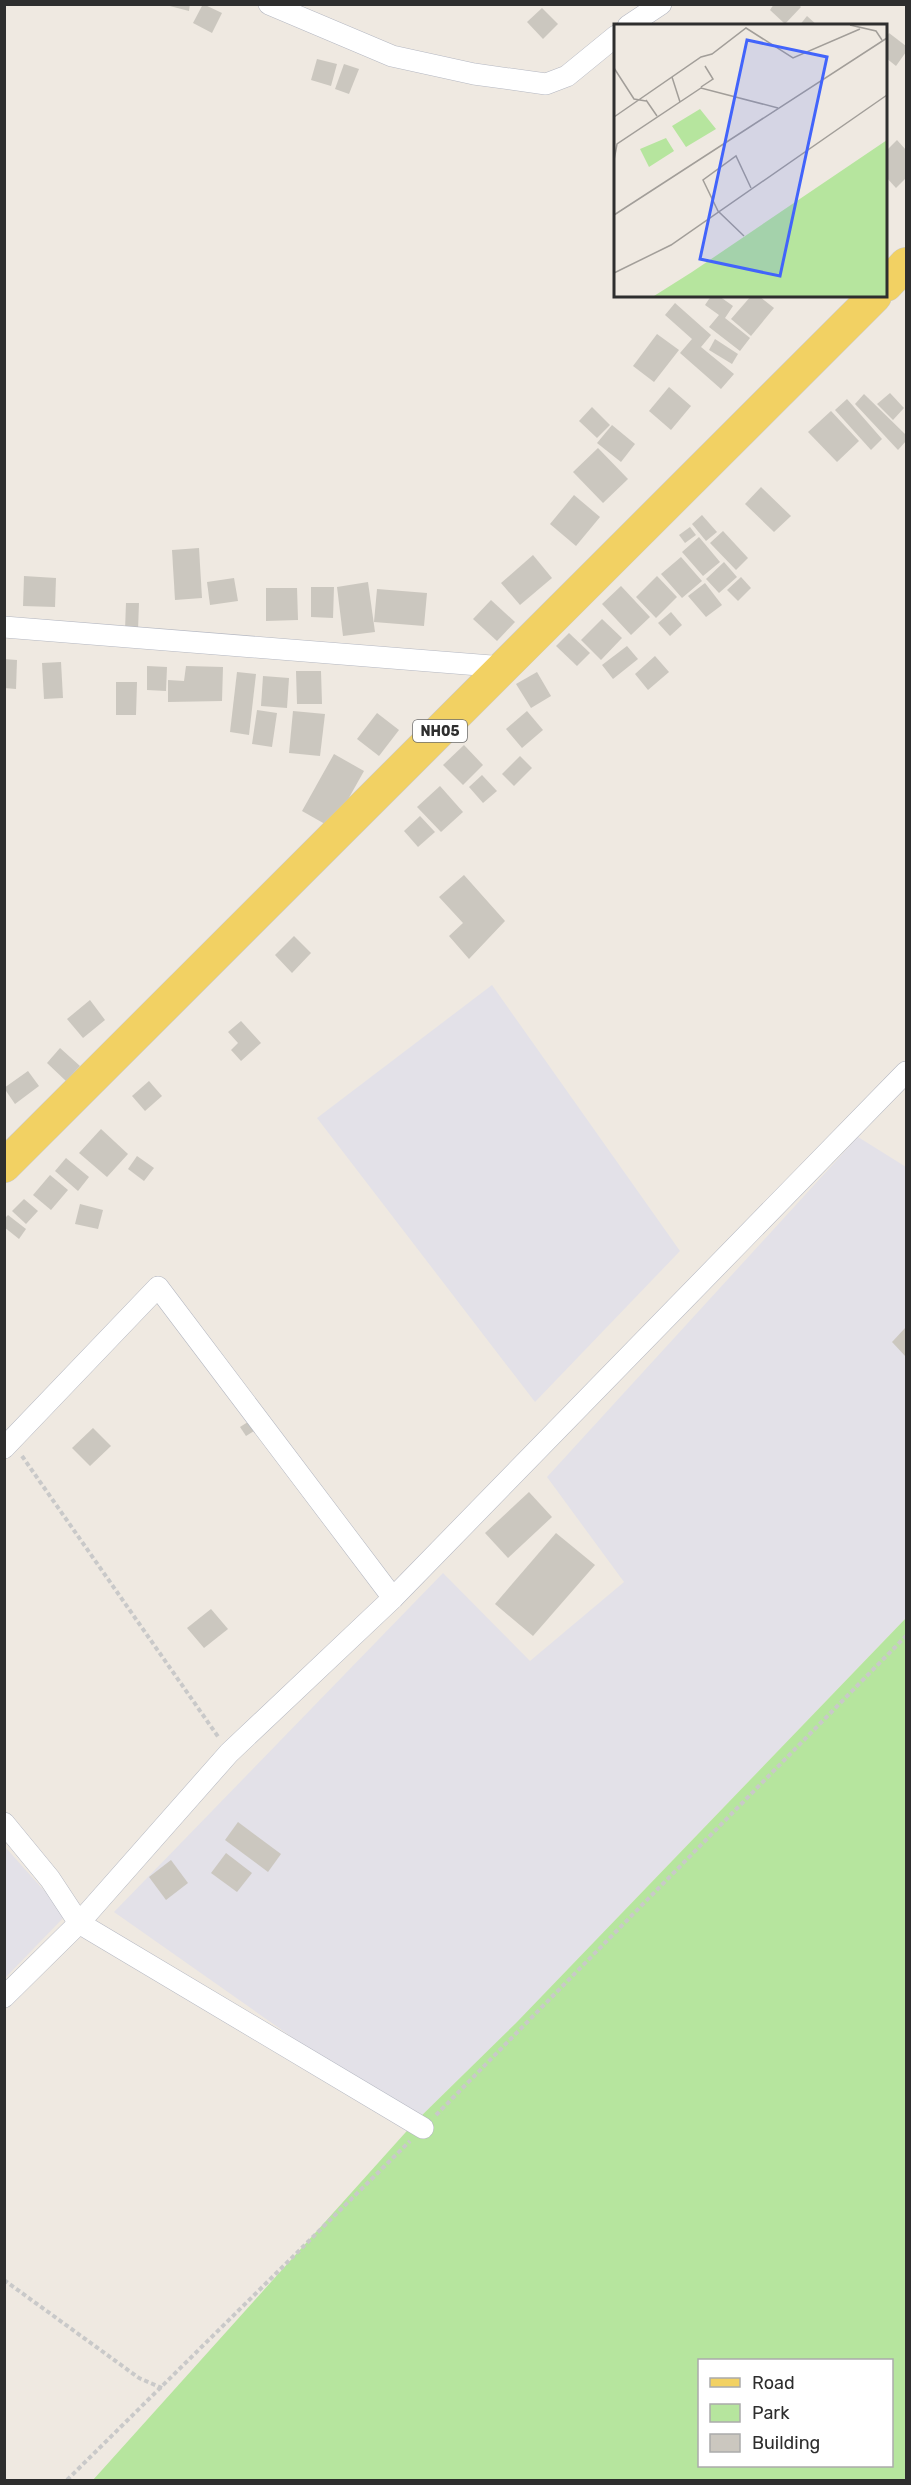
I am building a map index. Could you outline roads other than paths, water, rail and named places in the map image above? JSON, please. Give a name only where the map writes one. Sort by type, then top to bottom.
[{"type":"main road","points":[[887,283],[906,264]]},
{"type":"main road","name":"NH05","points":[[4,1166],[874,297]]},
{"type":"street","points":[[269,4],[392,56],[474,74],[546,84],[567,76],[614,37]]},
{"type":"street","points":[[630,24],[661,4]]},
{"type":"street","points":[[4,627],[504,667]]},
{"type":"street","points":[[4,1997],[79,1923],[230,1753],[393,1598],[906,1072]]},
{"type":"street","points":[[8,1444],[158,1287],[393,1598]]},
{"type":"street","points":[[4,1823],[50,1879],[79,1923],[423,2128]]}]
